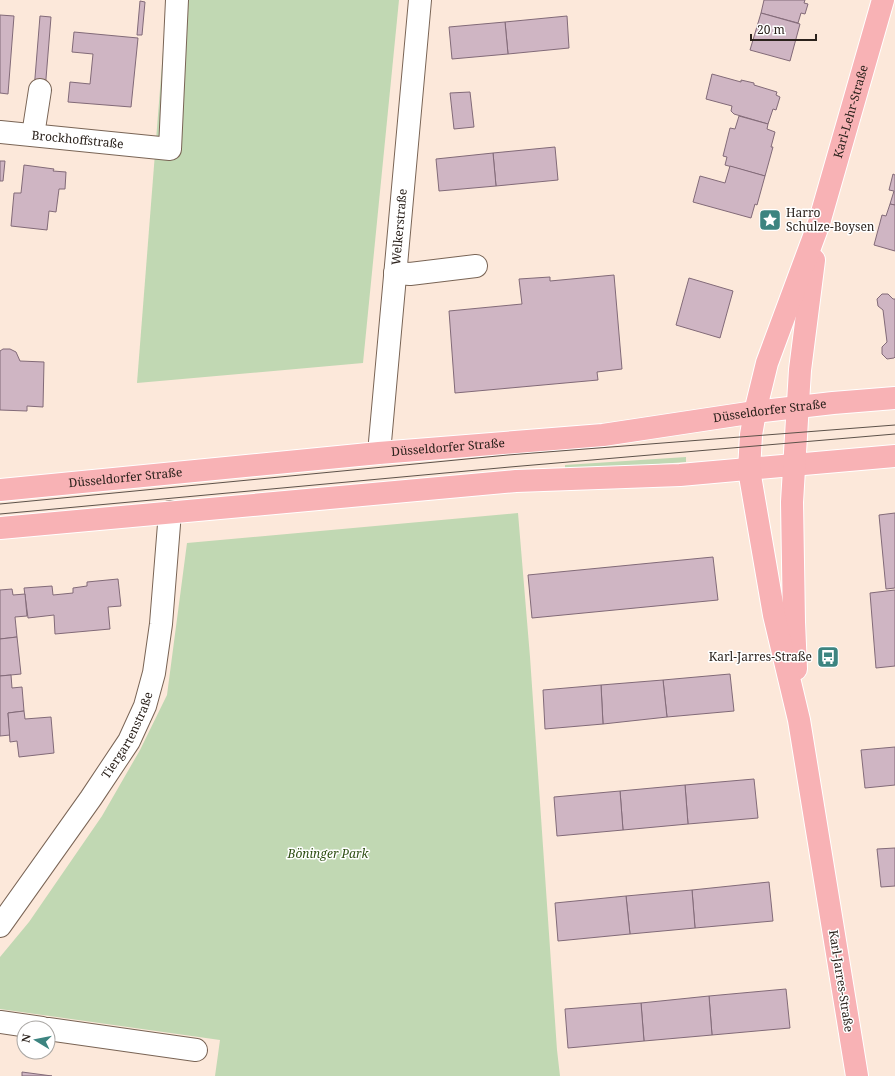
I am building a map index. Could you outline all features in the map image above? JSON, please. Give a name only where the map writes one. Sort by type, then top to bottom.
[{"type":"main road","name":"Karl-Lehr-Straße","points":[[755,412],[767,363],[819,224],[883,0]]},
{"type":"main road","name":"Karl-Lehr-Straße","points":[[798,408],[800,370],[819,224]]},
{"type":"main road","name":"Düsseldorfer Straße","points":[[0,490],[379,453],[603,435],[755,412],[895,398]]},
{"type":"main road","name":"Karl-Jarres-Straße","points":[[798,408],[792,502],[794,622],[799,720]]},
{"type":"main road","name":"Karl-Jarres-Straße","points":[[755,412],[751,436],[749,470],[774,615],[799,720],[857,1076]]},
{"type":"main road","points":[[0,528],[516,480],[672,475],[749,470],[795,464],[895,456]]},
{"type":"street","name":"Brockhoffstraße","points":[[0,132],[170,148],[177,0]]},
{"type":"street","name":"Welkerstraße","points":[[379,453],[420,0]]},
{"type":"street","points":[[33,135],[40,90]]},
{"type":"street","points":[[395,273],[410,274],[476,266]]},
{"type":"street","name":"Tiergartenstraße","points":[[0,926],[91,798],[129,741],[146,706],[154,673],[161,624],[170,512]]},
{"type":"street","points":[[0,1022],[16,1024]]},
{"type":"street","points":[[56,1030],[196,1050]]},
{"type":"green space","points":[[167,0],[399,0],[363,363],[137,383]]},
{"type":"green space","points":[[686,457],[686,462],[605,468],[565,469],[565,465]]},
{"type":"green space","name":"Böninger Park","points":[[518,513],[530,657],[560,1076],[215,1076],[220,1040],[0,1009],[0,957],[29,922],[102,816],[140,750],[167,695],[187,543]]},
{"type":"building","points":[[764,0],[805,0],[804,3],[808,4],[805,14],[801,13],[798,23],[761,13]]},
{"type":"building","points":[[140,1],[145,2],[142,35],[137,35]]},
{"type":"building","points":[[761,13],[800,24],[790,61],[750,50]]},
{"type":"building","points":[[0,15],[14,16],[8,94],[0,93]]},
{"type":"building","points":[[40,16],[51,17],[45,91],[34,90]]},
{"type":"building","points":[[567,16],[569,48],[508,54],[505,22]]},
{"type":"building","points":[[505,22],[508,54],[452,59],[449,27]]},
{"type":"building","points":[[74,32],[138,38],[131,107],[68,102],[70,82],[90,84],[93,54],[72,52]]},
{"type":"building","points":[[712,74],[741,82],[741,80],[754,83],[754,85],[777,92],[776,95],[780,97],[776,110],[773,109],[768,124],[734,114],[731,111],[732,106],[706,99]]},
{"type":"building","points":[[470,92],[474,127],[454,129],[450,93]]},
{"type":"building","points":[[739,116],[768,124],[767,129],[775,132],[771,147],[773,147],[765,176],[725,165],[727,157],[723,156],[730,128],[735,129]]},
{"type":"building","points":[[555,147],[558,180],[496,186],[493,153]]},
{"type":"building","points":[[493,153],[496,186],[439,191],[436,159]]},
{"type":"building","points":[[0,161],[5,161],[3,181],[0,181]]},
{"type":"building","points":[[24,165],[66,172],[65,189],[59,189],[56,212],[49,211],[47,230],[11,226],[14,193],[21,193]]},
{"type":"building","points":[[730,166],[765,176],[757,205],[755,204],[751,218],[693,202],[700,176],[725,183]]},
{"type":"building","points":[[893,174],[895,175],[895,205],[890,204],[894,191],[889,190]]},
{"type":"building","points":[[890,204],[895,205],[895,251],[874,245],[882,215],[886,216]]},
{"type":"building","points":[[614,275],[622,369],[597,372],[598,380],[455,393],[449,311],[522,304],[519,279],[550,277],[550,281]]},
{"type":"building","points":[[689,278],[733,291],[720,338],[676,325]]},
{"type":"building","points":[[882,294],[888,294],[895,299],[895,357],[887,359],[882,354],[882,347],[887,342],[883,310],[878,306],[877,299]]},
{"type":"building","points":[[3,349],[10,349],[16,352],[20,361],[44,362],[43,407],[27,406],[27,411],[0,410],[0,351]]},
{"type":"building","points":[[895,513],[895,588],[886,589],[879,515]]},
{"type":"building","points":[[713,557],[718,600],[532,618],[528,575]]},
{"type":"building","points":[[118,579],[121,606],[108,607],[110,629],[55,634],[54,615],[28,618],[24,588],[52,586],[53,595],[73,593],[73,588],[87,586],[87,582]]},
{"type":"building","points":[[12,589],[13,595],[25,594],[27,616],[15,617],[17,637],[0,639],[0,590]]},
{"type":"building","points":[[895,590],[895,666],[876,668],[870,593]]},
{"type":"building","points":[[17,637],[21,674],[0,676],[0,639]]},
{"type":"building","points":[[730,674],[734,711],[667,717],[663,680]]},
{"type":"building","points":[[11,675],[12,688],[22,687],[24,711],[8,713],[10,735],[0,736],[0,676]]},
{"type":"building","points":[[663,680],[667,717],[603,724],[601,685]]},
{"type":"building","points":[[601,685],[603,724],[545,729],[543,690]]},
{"type":"building","points":[[24,711],[25,719],[51,717],[54,753],[19,757],[17,741],[10,742],[8,713]]},
{"type":"building","points":[[895,747],[895,785],[865,788],[861,750]]},
{"type":"building","points":[[754,779],[758,818],[688,824],[685,785]]},
{"type":"building","points":[[685,785],[688,824],[623,830],[620,791]]},
{"type":"building","points":[[620,791],[623,830],[557,836],[554,797]]},
{"type":"building","points":[[895,848],[895,886],[881,887],[877,849]]},
{"type":"building","points":[[769,882],[773,921],[695,928],[692,890]]},
{"type":"building","points":[[692,890],[695,928],[630,934],[626,896]]},
{"type":"building","points":[[626,896],[630,934],[558,941],[555,903]]},
{"type":"building","points":[[786,989],[790,1028],[712,1035],[709,996]]},
{"type":"building","points":[[709,996],[712,1035],[644,1041],[641,1003]]},
{"type":"building","points":[[641,1003],[644,1041],[568,1048],[565,1009]]},
{"type":"building","points":[[22,1072],[52,1076],[22,1076]]},
{"type":"tram line","points":[[0,504],[508,455],[895,425]]},
{"type":"tram line","points":[[0,514],[510,467],[895,434]]},
{"type":"place","name":"Harro Schulze-Boysen","points":[[770,220]]},
{"type":"place","name":"Karl-Jarres-Straße","points":[[828,657]]}]
